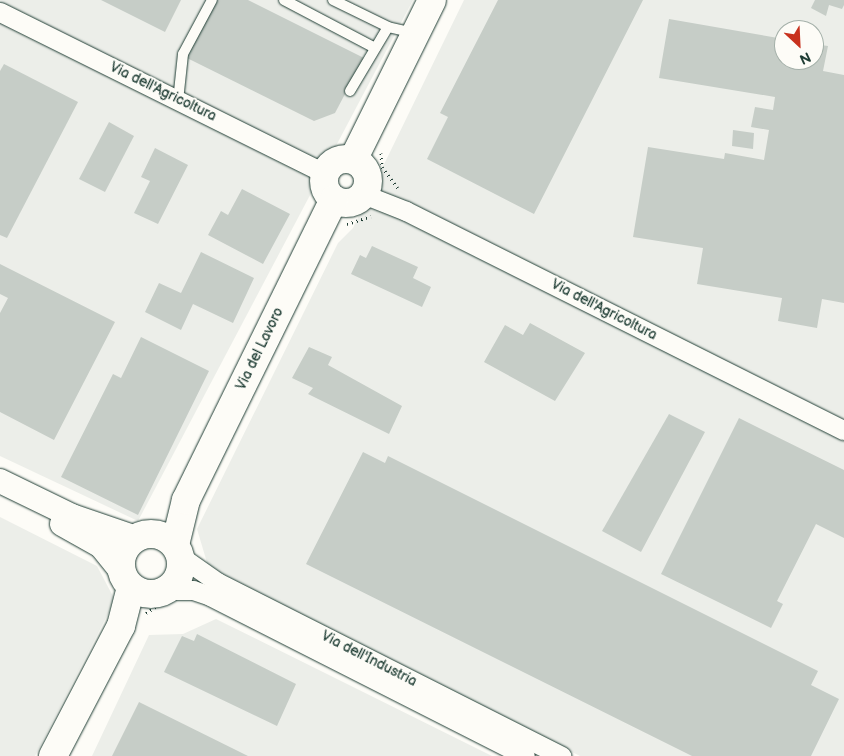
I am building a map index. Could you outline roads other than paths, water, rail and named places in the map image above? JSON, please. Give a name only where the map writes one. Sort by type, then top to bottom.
[{"type":"main road","points":[[353,160],[432,0]]},
{"type":"main road","points":[[353,160],[367,174],[363,194],[353,202],[334,200],[326,191],[325,173],[333,162],[353,160]]},
{"type":"main road","name":"Via del Lavoro","points":[[161,543],[186,500],[334,200]]},
{"type":"main road","points":[[53,756],[142,586],[179,575],[161,543],[123,552],[142,586]]},
{"type":"street","name":"Via dell'Agricoltura","points":[[0,12],[325,173]]},
{"type":"street","name":"Via dell'Agricoltura","points":[[363,194],[406,211],[844,430]]},
{"type":"street","name":"Via dell'Industria","points":[[0,481],[72,516],[161,543],[217,582],[562,756]]},
{"type":"street","points":[[0,493],[101,546],[142,586]]},
{"type":"street","name":"Via dell'Industria","points":[[142,586],[192,590],[210,596],[525,756]]},
{"type":"lane","points":[[178,100],[183,54],[212,0]]},
{"type":"lane","points":[[284,0],[375,48]]},
{"type":"lane","points":[[334,0],[388,27],[416,33]]},
{"type":"lane","points":[[350,91],[388,27]]}]
